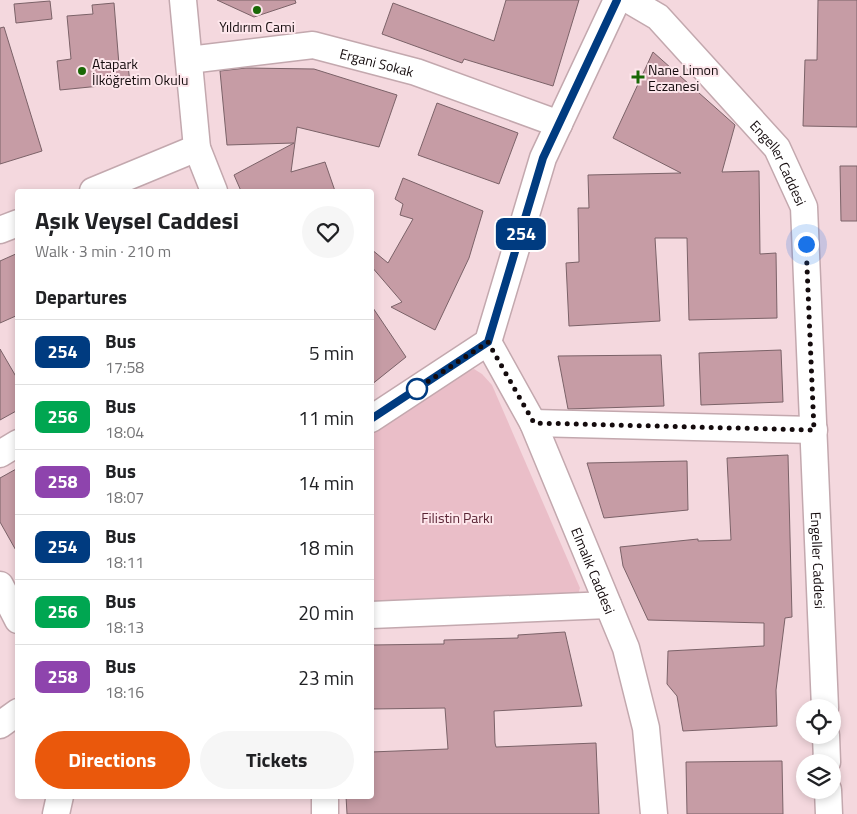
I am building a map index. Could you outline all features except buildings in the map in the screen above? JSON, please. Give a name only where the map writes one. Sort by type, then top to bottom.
[{"type":"street","points":[[183,0],[197,148],[213,189]]},
{"type":"street","points":[[374,417],[488,342],[543,158],[617,0]]},
{"type":"street","name":"Engeller Caddesi","points":[[629,0],[658,17],[777,148],[804,207],[825,699]]},
{"type":"street","name":"Ergani Sokak","points":[[188,60],[313,45],[416,72],[559,124]]},
{"type":"street","points":[[98,189],[197,148]]},
{"type":"street","points":[[0,230],[15,224]]},
{"type":"street","name":"Elmalık Caddesi","points":[[488,342],[534,423],[626,648],[646,728],[654,814]]},
{"type":"street","points":[[534,423],[814,430]]},
{"type":"street","points":[[0,454],[15,445]]},
{"type":"street","points":[[0,585],[15,614]]},
{"type":"street","points":[[374,615],[608,604]]},
{"type":"street","points":[[0,724],[15,714]]},
{"type":"street","points":[[56,814],[59,799]]},
{"type":"street","points":[[324,814],[325,799]]},
{"type":"street","points":[[828,799],[829,814]]},
{"type":"green space","name":"Filistin Parkı","points":[[474,369],[482,374],[492,385],[580,588],[577,598],[374,607],[374,431],[438,384]]},
{"type":"bus line","name":"254","points":[[374,417],[488,342],[543,158],[617,0]]},
{"type":"place","name":"Yıldırım Cami","points":[[257,10]]},
{"type":"place","name":"Atapark İlköğretim Okulu","points":[[82,71]]},
{"type":"place","name":"Nane Limon Eczanesi","points":[[638,77]]},
{"type":"route","points":[[417,389],[415,390],[488,342],[534,423],[814,430],[806,244]]}]
